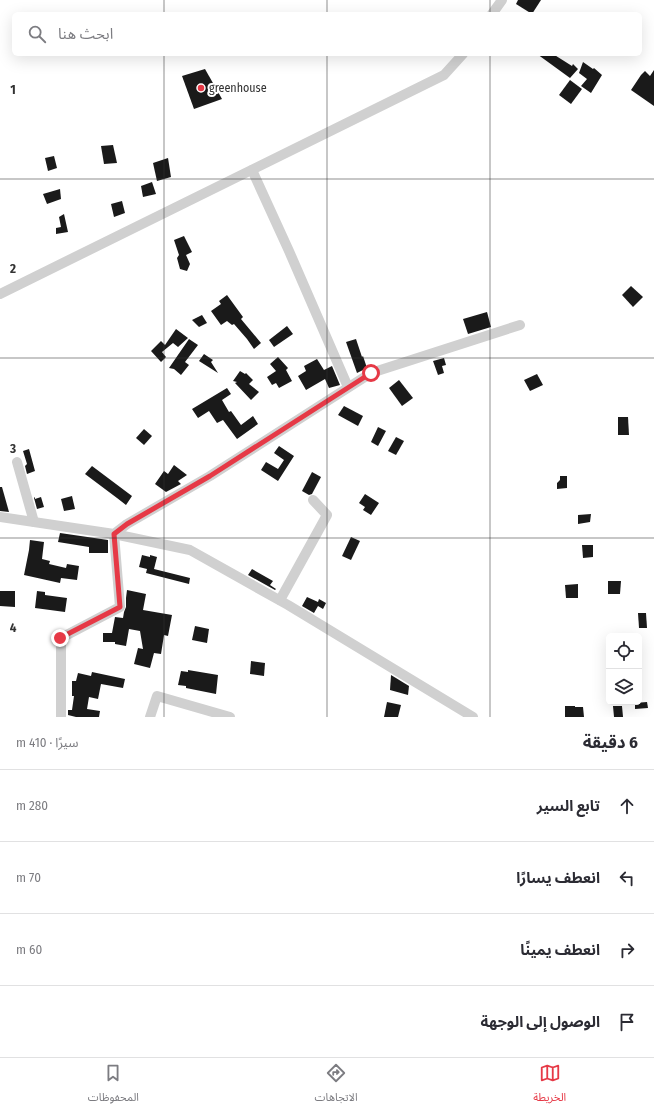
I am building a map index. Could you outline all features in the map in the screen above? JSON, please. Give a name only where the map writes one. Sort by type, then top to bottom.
[{"type":"street","points":[[493,12],[502,0]]},
{"type":"street","points":[[0,294],[444,75],[461,56]]},
{"type":"street","points":[[252,170],[348,387]]},
{"type":"street","points":[[114,534],[127,524],[210,476],[371,373],[520,325]]},
{"type":"street","points":[[17,462],[34,522]]},
{"type":"street","points":[[280,600],[327,515],[314,500]]},
{"type":"street","points":[[0,517],[114,534],[190,550],[280,600],[473,717]]},
{"type":"street","points":[[61,717],[60,638],[120,607],[114,534]]},
{"type":"street","points":[[150,717],[158,696],[230,717]]},
{"type":"building","points":[[518,0],[541,0],[533,12],[529,12],[516,4]]},
{"type":"building","points":[[540,56],[556,56],[572,66],[573,64],[578,69],[570,78]]},
{"type":"building","points":[[583,62],[593,69],[594,68],[602,75],[591,93],[581,86],[587,79],[579,73]]},
{"type":"building","name":"greenhouse","points":[[205,69],[222,99],[194,109],[182,76]]},
{"type":"building","points":[[654,70],[654,106],[631,90],[645,71],[650,76]]},
{"type":"building","points":[[570,80],[582,89],[571,104],[559,95]]},
{"type":"building","points":[[113,145],[117,163],[104,164],[101,146]]},
{"type":"building","points":[[54,156],[57,168],[48,171],[45,158]]},
{"type":"building","points":[[168,158],[171,177],[157,181],[153,163]]},
{"type":"building","points":[[152,182],[156,194],[143,197],[141,186]]},
{"type":"building","points":[[60,189],[61,199],[47,204],[43,194]]},
{"type":"building","points":[[122,201],[125,213],[114,217],[111,204]]},
{"type":"building","points":[[64,214],[68,232],[56,234],[56,228],[61,227],[59,217]]},
{"type":"building","points":[[184,236],[192,252],[186,255],[190,264],[187,271],[180,269],[177,258],[179,255],[174,240]]},
{"type":"building","points":[[631,286],[643,297],[633,307],[622,295]]},
{"type":"building","points":[[227,295],[243,317],[241,319],[261,343],[254,349],[234,324],[232,325],[227,321],[221,325],[211,311],[221,304],[219,301]]},
{"type":"building","points":[[487,312],[491,327],[468,334],[463,319]]},
{"type":"building","points":[[202,315],[207,323],[199,327],[192,320]]},
{"type":"building","points":[[287,326],[293,334],[274,347],[269,340]]},
{"type":"building","points":[[176,329],[188,338],[178,347],[173,343],[162,352],[166,357],[161,362],[151,351],[161,341],[165,345]]},
{"type":"building","points":[[189,339],[198,345],[185,362],[189,365],[181,375],[174,369],[169,368]]},
{"type":"building","points":[[356,339],[367,368],[357,373],[346,342]]},
{"type":"building","points":[[204,354],[213,360],[211,362],[218,373],[199,361]]},
{"type":"building","points":[[278,357],[288,368],[286,370],[292,381],[279,388],[276,383],[272,385],[267,377],[276,371],[270,364]]},
{"type":"building","points":[[444,358],[446,365],[442,366],[444,373],[438,375],[433,361]]},
{"type":"building","points":[[317,359],[324,370],[332,366],[340,385],[329,388],[325,379],[306,390],[298,376],[306,371],[304,366]]},
{"type":"building","points":[[240,371],[245,374],[246,373],[253,380],[249,384],[259,392],[251,400],[235,383],[237,382],[233,381]]},
{"type":"building","points":[[537,374],[543,385],[530,391],[524,380]]},
{"type":"building","points":[[399,380],[413,398],[402,406],[389,388]]},
{"type":"building","points":[[227,388],[231,394],[222,400],[229,412],[231,411],[241,425],[253,416],[258,424],[237,439],[223,420],[217,423],[209,411],[198,418],[192,409]]},
{"type":"building","points":[[344,406],[363,416],[358,426],[338,415]]},
{"type":"building","points":[[618,417],[628,417],[629,435],[618,435]]},
{"type":"building","points":[[378,427],[386,431],[378,446],[371,442]]},
{"type":"building","points":[[144,429],[152,436],[144,445],[136,438]]},
{"type":"building","points":[[396,437],[404,441],[396,455],[388,451]]},
{"type":"building","points":[[279,446],[294,456],[278,481],[261,470],[266,462],[278,469],[284,460],[274,453]]},
{"type":"building","points":[[29,449],[35,471],[27,474],[25,466],[27,464],[23,451]]},
{"type":"building","points":[[174,465],[187,475],[178,481],[181,484],[166,492],[155,484],[164,471],[168,474]]},
{"type":"building","points":[[92,466],[132,496],[126,505],[85,474]]},
{"type":"building","points":[[312,472],[321,477],[312,494],[309,495],[302,491]]},
{"type":"building","points":[[560,476],[567,476],[567,488],[557,489],[557,483],[560,480]]},
{"type":"building","points":[[0,487],[2,487],[9,512],[0,511]]},
{"type":"building","points":[[365,494],[379,503],[371,515],[363,510],[365,507],[359,503]]},
{"type":"building","points":[[72,496],[75,509],[64,511],[61,499]]},
{"type":"building","points":[[35,497],[35,499],[41,497],[44,507],[37,509],[34,498]]},
{"type":"building","points":[[591,514],[590,522],[578,524],[578,515]]},
{"type":"building","points":[[60,533],[108,540],[108,553],[89,553],[89,547],[58,542]]},
{"type":"building","points":[[351,537],[360,541],[351,560],[342,556]]},
{"type":"building","points":[[30,540],[44,542],[42,559],[50,561],[49,564],[66,568],[67,564],[79,566],[77,580],[61,578],[60,583],[24,575]]},
{"type":"building","points":[[582,545],[593,545],[593,557],[583,558]]},
{"type":"building","points":[[142,555],[157,557],[154,569],[190,578],[189,584],[146,573],[147,569],[139,567]]},
{"type":"building","points":[[252,569],[273,581],[270,585],[276,589],[275,590],[248,575]]},
{"type":"building","points":[[608,581],[621,581],[620,594],[608,594]]},
{"type":"building","points":[[578,584],[578,598],[566,598],[565,585]]},
{"type":"building","points":[[127,590],[146,594],[143,610],[172,615],[168,636],[164,635],[161,654],[154,653],[150,668],[134,664],[138,648],[143,649],[140,631],[129,629],[126,646],[115,644],[115,642],[103,642],[103,633],[112,633],[115,617],[123,618],[126,607]]},
{"type":"building","points":[[0,591],[15,591],[15,607],[0,606]]},
{"type":"building","points":[[37,591],[45,592],[45,595],[67,598],[65,612],[35,608]]},
{"type":"building","points":[[307,597],[318,602],[319,599],[326,603],[323,609],[318,606],[314,613],[302,606]]},
{"type":"building","points":[[638,613],[646,613],[647,628],[639,628]]},
{"type":"building","points":[[195,626],[209,629],[207,643],[192,640]]},
{"type":"building","points":[[251,661],[265,663],[264,676],[250,674]]},
{"type":"building","points":[[188,670],[218,675],[216,694],[178,685],[181,671],[188,672]]},
{"type":"building","points":[[92,672],[125,679],[123,688],[101,684],[98,699],[89,697],[87,709],[100,711],[99,717],[76,717],[68,715],[68,710],[72,710],[74,696],[72,696],[72,681],[76,681],[78,673],[91,676]]},
{"type":"building","points":[[391,675],[409,686],[408,695],[390,690]]},
{"type":"building","points":[[387,702],[401,705],[398,717],[384,717]]},
{"type":"building","points":[[642,702],[647,702],[648,708],[635,709],[635,705],[642,705]]},
{"type":"building","points":[[565,706],[583,707],[584,717],[565,717]]},
{"type":"building","points":[[613,706],[622,706],[623,717],[614,717]]},
{"type":"place","name":"greenhouse","points":[[201,88]]},
{"type":"route","points":[[60,638],[120,607],[114,534],[127,524],[210,476],[371,373]]}]
